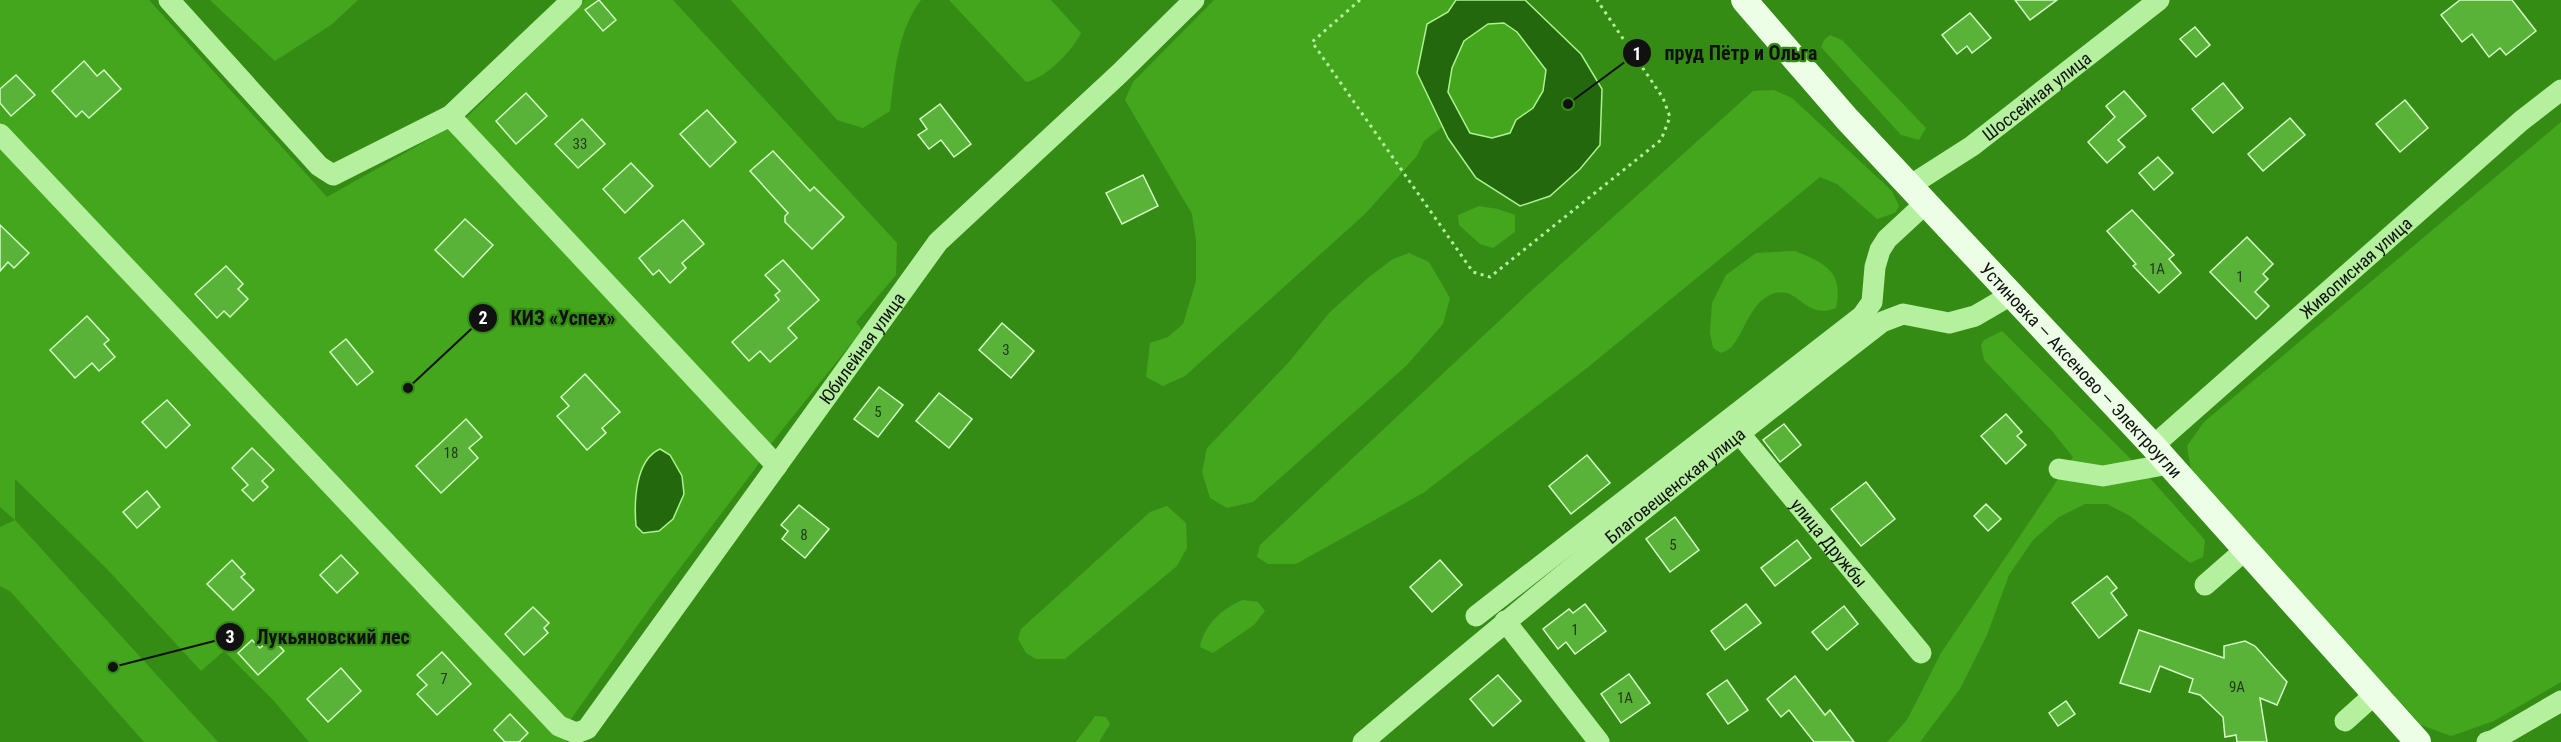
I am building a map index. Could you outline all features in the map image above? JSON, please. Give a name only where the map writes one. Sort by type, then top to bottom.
[{"type":"main road","name":"Устиновка — Аксеново — Электроугли","points":[[1744,0],[1847,118],[2161,455],[2418,742]]},
{"type":"street","points":[[169,0],[319,166],[333,175],[450,116],[572,0]]},
{"type":"street","name":"Юбилейная улица","points":[[0,134],[559,726],[576,733],[587,729],[938,242],[1119,74],[1194,0]]},
{"type":"street","name":"Шоссейная улица","points":[[1476,616],[1862,316],[1872,302],[1875,267],[1880,250],[1919,193],[1972,146],[2159,0]]},
{"type":"street","name":"Живописная улица","points":[[2161,455],[2521,121],[2561,90]]},
{"type":"street","points":[[450,116],[777,466]]},
{"type":"street","name":"Благовещенская улица","points":[[1364,742],[1504,621],[1882,322],[1903,314],[1948,323],[1975,316],[2011,295]]},
{"type":"street","name":"улица Дружбы","points":[[1739,433],[1921,653]]},
{"type":"street","points":[[2059,470],[2103,476],[2161,455]]},
{"type":"street","points":[[2205,585],[2246,550]]},
{"type":"street","points":[[1504,621],[1599,742]]},
{"type":"street","points":[[2345,721],[2375,694]]},
{"type":"street","points":[[2487,742],[2561,701]]},
{"type":"path","points":[[1360,0],[1312,42],[1473,272],[1490,276],[1661,140],[1670,117],[1663,98],[1597,0]]},
{"type":"shaded area","points":[[0,0],[149,0],[327,197],[465,119],[585,0],[673,0],[897,243],[896,275],[856,322],[862,330],[770,445],[755,469],[652,605],[571,719],[566,742],[309,742],[273,700],[224,651],[201,671],[107,569],[15,479],[15,520],[0,507]]},
{"type":"shaded area","points":[[210,0],[358,0],[331,25],[275,61]]},
{"type":"shaded area","points":[[731,0],[921,0],[907,25],[898,53],[890,111],[863,128],[837,120]]},
{"type":"shaded area","points":[[949,0],[1051,0],[1081,33],[1058,63],[1050,70],[1026,82]]},
{"type":"shaded area","points":[[1214,0],[1456,0],[1448,12],[1427,24],[1417,73],[1442,127],[1424,141],[1417,156],[1365,214],[1185,376],[1163,386],[1146,377],[1150,343],[1168,337],[1183,324],[1196,281],[1196,240],[1192,214],[1125,100],[1133,82]]},
{"type":"shaded area","points":[[1456,0],[1525,0],[1581,54],[1602,89],[1600,145],[1580,169],[1550,196],[1520,206],[1476,178],[1448,138],[1417,73],[1427,24],[1448,12]],"holes":[[[1504,23],[1517,32],[1546,70],[1543,91],[1533,108],[1516,120],[1510,133],[1492,138],[1470,133],[1448,92],[1452,68],[1464,41],[1488,24]]]},
{"type":"shaded area","points":[[1504,23],[1517,32],[1546,70],[1545,85],[1537,102],[1518,121],[1510,133],[1492,138],[1470,133],[1448,92],[1452,68],[1464,41],[1488,24]]},
{"type":"shaded area","points":[[1830,35],[1842,40],[1926,128],[1919,140],[1901,135],[1821,47]]},
{"type":"shaded area","points":[[1774,90],[1792,98],[1892,191],[1899,206],[1895,213],[1877,219],[1837,184],[1820,177],[1587,368],[1423,493],[1296,564],[1268,564],[1257,557],[1260,545],[1531,291],[1753,91]]},
{"type":"shaded area","points":[[2561,122],[2561,682],[2494,721],[2451,736],[2421,725],[2191,471],[2187,446],[2204,422]]},
{"type":"shaded area","points":[[1479,206],[1515,215],[1515,232],[1493,248],[1480,244],[1459,225],[1458,215]]},
{"type":"shaded area","points":[[1795,251],[1830,270],[1837,286],[1836,308],[1825,311],[1816,310],[1789,294],[1781,292],[1772,294],[1764,298],[1753,310],[1731,348],[1721,353],[1713,348],[1710,333],[1712,303],[1726,275],[1756,253]]},
{"type":"shaded area","points":[[1409,253],[1429,262],[1450,298],[1443,324],[1406,366],[1253,502],[1227,508],[1210,498],[1202,472],[1207,448],[1288,363],[1330,312],[1393,259]]},
{"type":"shaded area","points":[[2002,331],[2149,477],[2205,540],[2203,557],[2190,563],[2130,516],[2107,504],[2085,504],[2059,517],[2033,540],[2009,575],[1987,635],[1960,689],[1920,742],[1887,742],[1907,720],[1941,653],[2073,457],[2052,431],[1984,360],[1981,345],[1984,340]]},
{"type":"shaded area","points":[[660,449],[670,455],[682,476],[684,494],[673,519],[659,531],[643,533],[636,526],[635,505],[638,483],[645,462]]},
{"type":"shaded area","points":[[1167,506],[1186,523],[1187,548],[1177,566],[1065,659],[1036,659],[1026,653],[1018,639],[1021,629],[1150,512]]},
{"type":"shaded area","points":[[15,520],[218,742],[144,742],[11,592],[0,586],[0,527]]},
{"type":"shaded area","points":[[1243,600],[1258,602],[1265,611],[1254,625],[1213,653],[1200,647],[1210,624],[1228,607]]},
{"type":"shaded area","points":[[1095,716],[1106,717],[1110,724],[1099,742],[1076,742]]},
{"type":"building","points":[[599,0],[616,20],[603,31],[585,10]]},
{"type":"building","points":[[2015,0],[2057,0],[2030,20]]},
{"type":"building","points":[[2460,0],[2512,0],[2536,31],[2506,55],[2500,48],[2489,57],[2472,34],[2462,42],[2441,15]]},
{"type":"building","points":[[1970,13],[1991,38],[1972,53],[1967,46],[1957,54],[1942,35]]},
{"type":"building","points":[[2195,27],[2210,45],[2196,57],[2180,39]]},
{"type":"building","points":[[84,61],[97,76],[104,70],[121,89],[89,118],[82,111],[76,117],[52,91]]},
{"type":"building","points":[[16,75],[35,95],[11,116],[0,103],[0,89]]},
{"type":"building","points":[[2223,83],[2243,108],[2213,133],[2192,109]]},
{"type":"building","points":[[2124,91],[2146,116],[2118,140],[2125,147],[2107,163],[2088,142],[2115,117],[2106,106]]},
{"type":"building","points":[[526,93],[547,116],[516,144],[496,121]]},
{"type":"building","points":[[2405,100],[2428,128],[2400,152],[2376,124]]},
{"type":"building","points":[[940,104],[971,144],[954,157],[941,140],[929,149],[918,135],[927,129],[920,119]]},
{"type":"building","points":[[707,110],[736,142],[710,167],[680,134]]},
{"type":"building","points":[[2290,118],[2305,135],[2263,171],[2248,154]]},
{"type":"building","points":[[582,119],[605,144],[578,168],[555,144]]},
{"type":"building","points":[[773,151],[810,191],[814,187],[844,217],[812,249],[785,222],[785,216],[788,213],[750,171]]},
{"type":"building","points":[[2158,157],[2173,173],[2154,190],[2139,173]]},
{"type":"building","points":[[631,163],[653,186],[625,213],[603,189]]},
{"type":"building","points":[[1143,175],[1158,206],[1122,224],[1106,193]]},
{"type":"building","points":[[2132,210],[2174,255],[2169,259],[2181,273],[2159,293],[2133,266],[2136,264],[2107,231]]},
{"type":"building","points":[[465,219],[493,245],[463,277],[435,250]]},
{"type":"building","points":[[683,220],[704,244],[682,263],[686,268],[670,283],[659,270],[653,275],[639,258]]},
{"type":"building","points":[[0,225],[29,253],[14,268],[8,262],[0,271]]},
{"type":"building","points":[[2247,237],[2273,264],[2263,274],[2268,279],[2255,292],[2269,306],[2256,319],[2210,272]]},
{"type":"building","points":[[783,260],[819,300],[788,328],[797,338],[770,362],[760,351],[749,361],[732,342],[779,300],[775,295],[780,291],[765,275]]},
{"type":"building","points":[[226,266],[243,284],[238,289],[248,299],[230,317],[224,311],[217,318],[195,294]]},
{"type":"building","points":[[87,316],[109,340],[104,344],[115,357],[99,371],[92,363],[75,378],[50,350]]},
{"type":"building","points":[[1002,323],[1034,351],[1011,378],[979,350]]},
{"type":"building","points":[[346,339],[373,372],[357,385],[330,352]]},
{"type":"building","points":[[585,374],[620,412],[602,428],[606,433],[587,450],[557,416],[569,406],[561,397]]},
{"type":"building","points":[[879,387],[903,405],[878,437],[854,419]]},
{"type":"building","points":[[939,393],[972,419],[949,448],[916,421]]},
{"type":"building","points":[[167,400],[190,425],[166,448],[142,422]]},
{"type":"building","points":[[2006,414],[2022,432],[2017,436],[2026,445],[2006,464],[1981,436]]},
{"type":"building","points":[[466,419],[482,437],[469,448],[478,458],[441,493],[416,466]]},
{"type":"building","points":[[1784,424],[1801,445],[1780,462],[1763,440]]},
{"type":"building","points":[[252,448],[274,470],[262,481],[268,487],[253,501],[242,490],[248,485],[232,468]]},
{"type":"building","points":[[1587,455],[1610,483],[1571,514],[1549,486]]},
{"type":"building","points":[[1866,482],[1895,519],[1861,546],[1831,509]]},
{"type":"building","points":[[147,491],[160,507],[137,528],[123,512]]},
{"type":"building","points":[[1986,504],[2001,519],[1988,531],[1974,516]]},
{"type":"building","points":[[799,505],[829,529],[805,558],[782,539],[788,531],[781,525]]},
{"type":"building","points":[[1675,517],[1699,550],[1670,572],[1646,539]]},
{"type":"building","points":[[1797,540],[1811,558],[1775,586],[1761,568]]},
{"type":"building","points":[[341,555],[358,573],[337,593],[320,575]]},
{"type":"building","points":[[232,560],[245,574],[241,577],[254,590],[233,610],[207,584]]},
{"type":"building","points":[[1440,560],[1462,585],[1432,612],[1410,587]]},
{"type":"building","points":[[2107,576],[2117,588],[2111,593],[2127,615],[2099,638],[2072,603]]},
{"type":"building","points":[[1585,604],[1606,631],[1575,654],[1566,642],[1558,649],[1543,629],[1569,609],[1573,613]]},
{"type":"building","points":[[1746,604],[1761,623],[1725,650],[1711,631]]},
{"type":"building","points":[[1844,606],[1858,624],[1827,650],[1812,632]]},
{"type":"building","points":[[533,607],[549,623],[544,628],[548,633],[524,655],[505,634]]},
{"type":"building","points":[[2139,630],[2224,658],[2224,646],[2245,641],[2255,646],[2287,682],[2277,705],[2260,698],[2267,742],[2237,742],[2236,735],[2225,737],[2223,717],[2200,695],[2189,692],[2193,679],[2160,666],[2150,692],[2120,683]]},
{"type":"building","points":[[272,638],[284,651],[258,675],[238,653],[252,640],[260,648]]},
{"type":"building","points":[[442,652],[471,684],[437,715],[417,694],[427,685],[417,675]]},
{"type":"building","points":[[341,668],[361,691],[328,722],[307,699]]},
{"type":"building","points":[[1629,674],[1650,703],[1621,723],[1601,694]]},
{"type":"building","points":[[1498,675],[1521,701],[1493,726],[1470,699]]},
{"type":"building","points":[[1795,676],[1825,715],[1830,710],[1854,742],[1814,742],[1789,710],[1781,717],[1767,699]]},
{"type":"building","points":[[1727,680],[1748,710],[1728,724],[1707,694]]},
{"type":"building","points":[[2066,701],[2075,714],[2058,726],[2049,713]]},
{"type":"building","points":[[510,714],[528,733],[519,742],[505,742],[494,730]]},
{"type":"place","name":"пруд Пётр и Ольга","points":[[1568,104]]},
{"type":"place","name":"КИЗ «Успех»","points":[[408,388]]},
{"type":"place","name":"Лукьяновский лес","points":[[113,667]]}]
